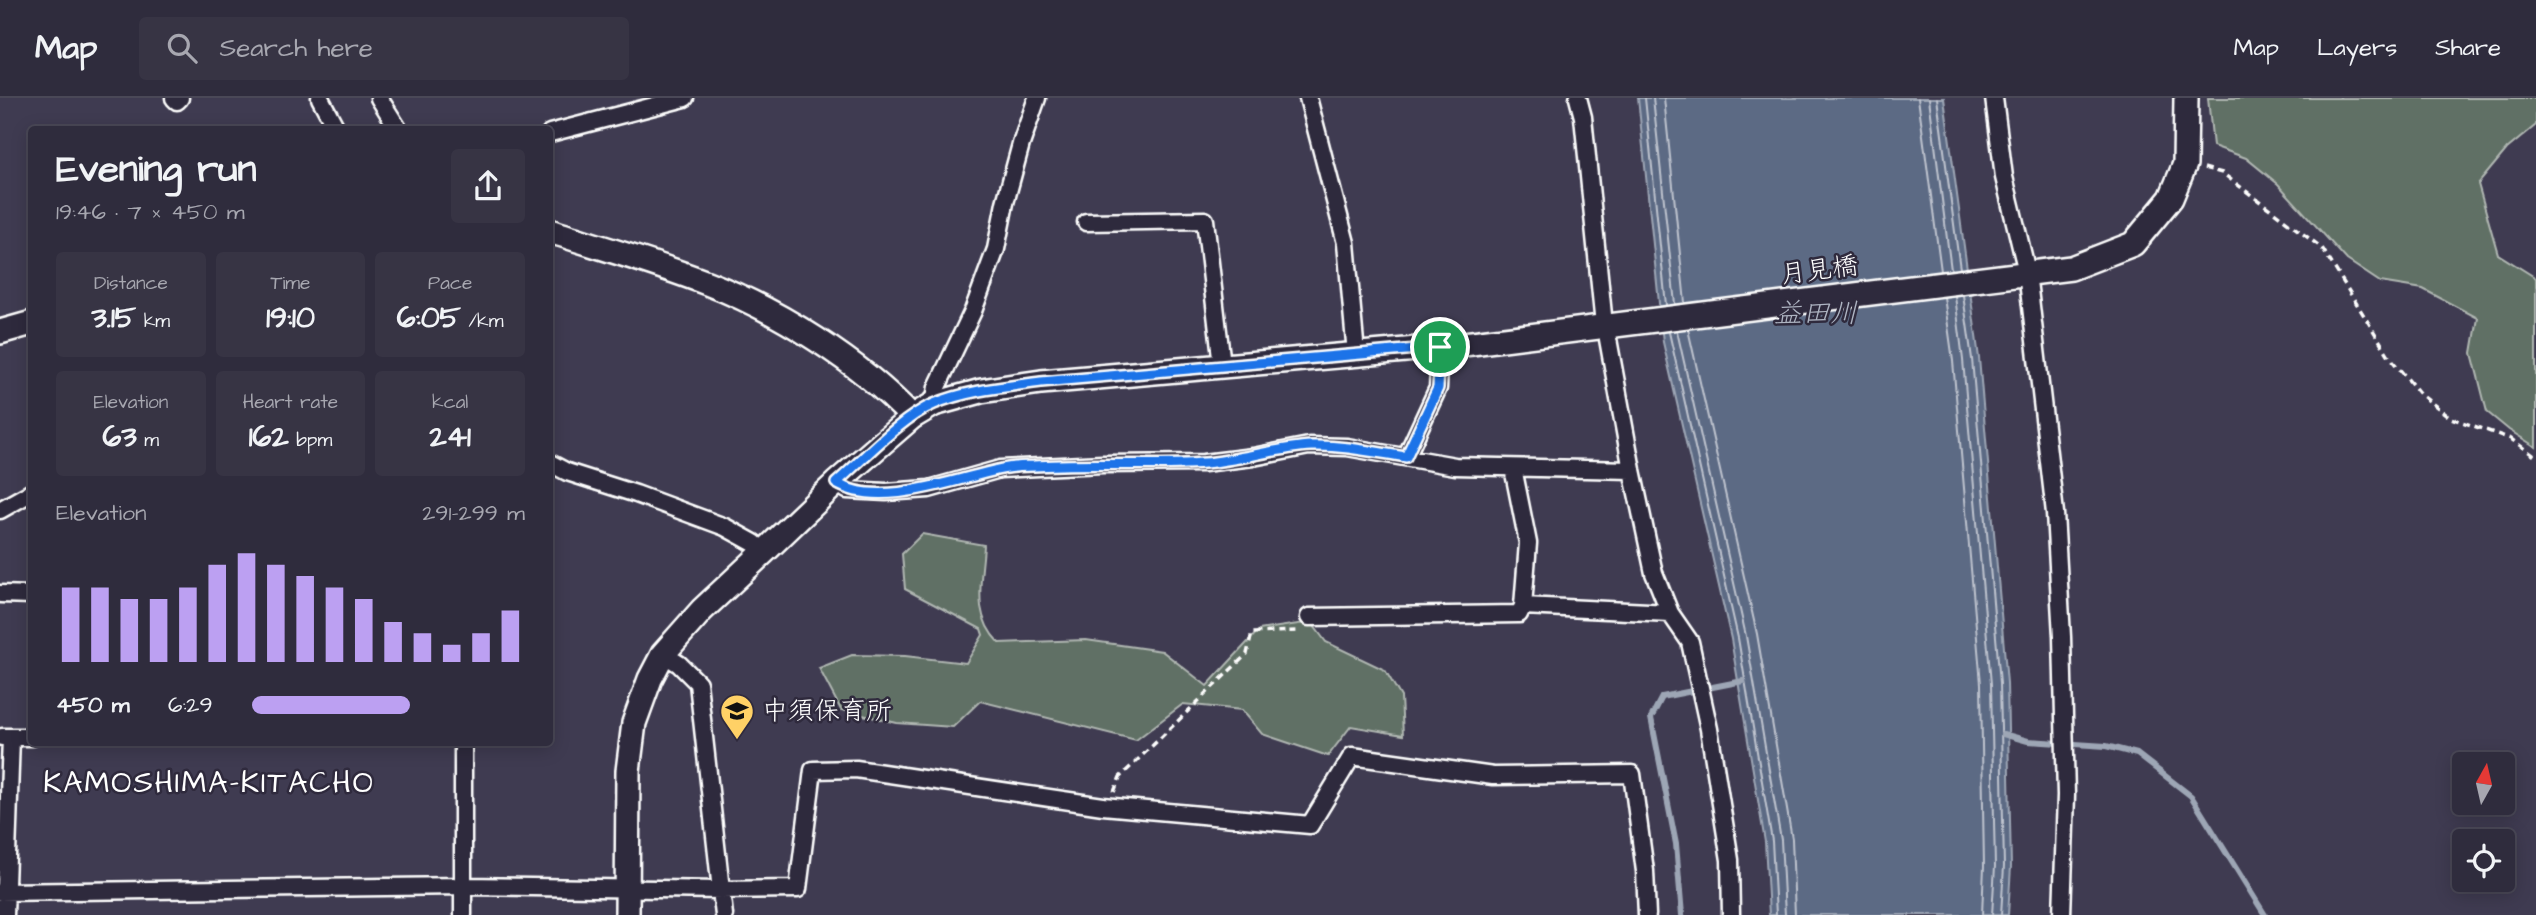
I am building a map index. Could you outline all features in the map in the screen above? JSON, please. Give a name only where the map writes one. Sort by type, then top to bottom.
[{"type":"street","points":[[174,98],[180,98]]},
{"type":"street","points":[[320,98],[335,126]]},
{"type":"street","points":[[379,98],[396,126]]},
{"type":"street","points":[[553,132],[685,98]]},
{"type":"street","points":[[934,404],[937,387],[974,310],[996,249],[1021,144],[1037,98]]},
{"type":"street","points":[[1308,98],[1346,243],[1356,354]]},
{"type":"street","points":[[1578,98],[1583,117],[1604,315]]},
{"type":"street","points":[[1994,98],[2055,513],[2062,637],[2066,795],[2062,915]]},
{"type":"street","points":[[2185,164],[2186,98]]},
{"type":"street","name":"月見橋","points":[[627,915],[628,771],[634,723],[663,654],[702,610],[836,483],[912,417],[934,404],[981,391],[1041,382],[1440,347],[2071,268],[2133,244],[2171,198],[2185,164]]},
{"type":"street","points":[[1086,222],[1205,220],[1222,365]]},
{"type":"street","points":[[553,232],[708,283],[771,311],[830,349],[896,400],[912,417]]},
{"type":"street","points":[[0,332],[28,324]]},
{"type":"street","points":[[1608,339],[1654,573],[1670,612],[1690,642],[1709,729],[1730,860],[1731,915]]},
{"type":"street","points":[[1406,457],[1438,388],[1440,347]]},
{"type":"street","points":[[836,483],[847,490],[886,492],[929,489],[1000,469],[1076,464],[1204,463],[1309,446],[1347,447],[1455,467],[1632,470]]},
{"type":"street","points":[[553,465],[567,472],[725,527],[754,543],[764,552]]},
{"type":"street","points":[[1309,617],[1519,614],[1523,606],[1528,543],[1513,468]]},
{"type":"street","points":[[0,510],[28,494]]},
{"type":"street","points":[[0,594],[28,595]]},
{"type":"street","points":[[1523,606],[1670,612]]},
{"type":"street","points":[[663,654],[679,664],[698,683],[724,915]]},
{"type":"street","points":[[5,915],[5,737],[28,737]]},
{"type":"street","points":[[463,746],[463,915]]},
{"type":"street","points":[[3,892],[465,886],[798,889],[813,770],[856,769],[1109,807],[1310,825],[1352,756],[1493,776],[1632,774],[1645,871],[1647,915]]},
{"type":"path","points":[[2185,164],[2222,173],[2322,248],[2391,359],[2420,394],[2451,418],[2511,439],[2536,457]]},
{"type":"path","points":[[1109,807],[1120,777],[1247,654],[1252,634],[1297,631],[1309,617]]},
{"type":"green space","points":[[2208,98],[2536,98],[2536,125],[2507,149],[2478,184],[2498,254],[2536,278],[2536,447],[2487,412],[2472,353],[2478,318],[2423,289],[2380,282],[2347,260],[2278,184],[2246,158],[2213,146]]},
{"type":"green space","points":[[922,534],[984,545],[980,585],[981,609],[990,632],[999,643],[1086,640],[1162,651],[1207,686],[1259,630],[1311,622],[1326,642],[1385,670],[1401,697],[1403,735],[1351,726],[1328,756],[1262,734],[1242,710],[1183,704],[1136,740],[980,701],[953,727],[897,723],[841,710],[819,668],[852,655],[905,656],[966,663],[983,635],[981,629],[905,589],[902,554]]},
{"type":"water","name":"益田川","points":[[1638,98],[1944,98],[1979,358],[2007,683],[2011,866],[2008,915],[1769,915],[1765,842],[1731,639],[1663,342]]},
{"type":"waterway","points":[[1682,915],[1676,844],[1651,718],[1662,697],[1743,681]]},
{"type":"waterway","points":[[2003,734],[2028,741],[2106,746],[2137,754],[2191,796],[2265,915]]},
{"type":"place","name":"中須保育所","points":[[737,741]]},
{"type":"district","name":"KAMOSHIMA-KITACHO","points":[[209,783]]},
{"type":"route","points":[[1440,347],[1438,388],[1406,457],[1347,447],[1309,446],[1204,463],[1000,469],[929,489],[886,492],[847,490],[836,483],[912,417],[934,404],[981,391],[1041,382],[1440,347]]}]
